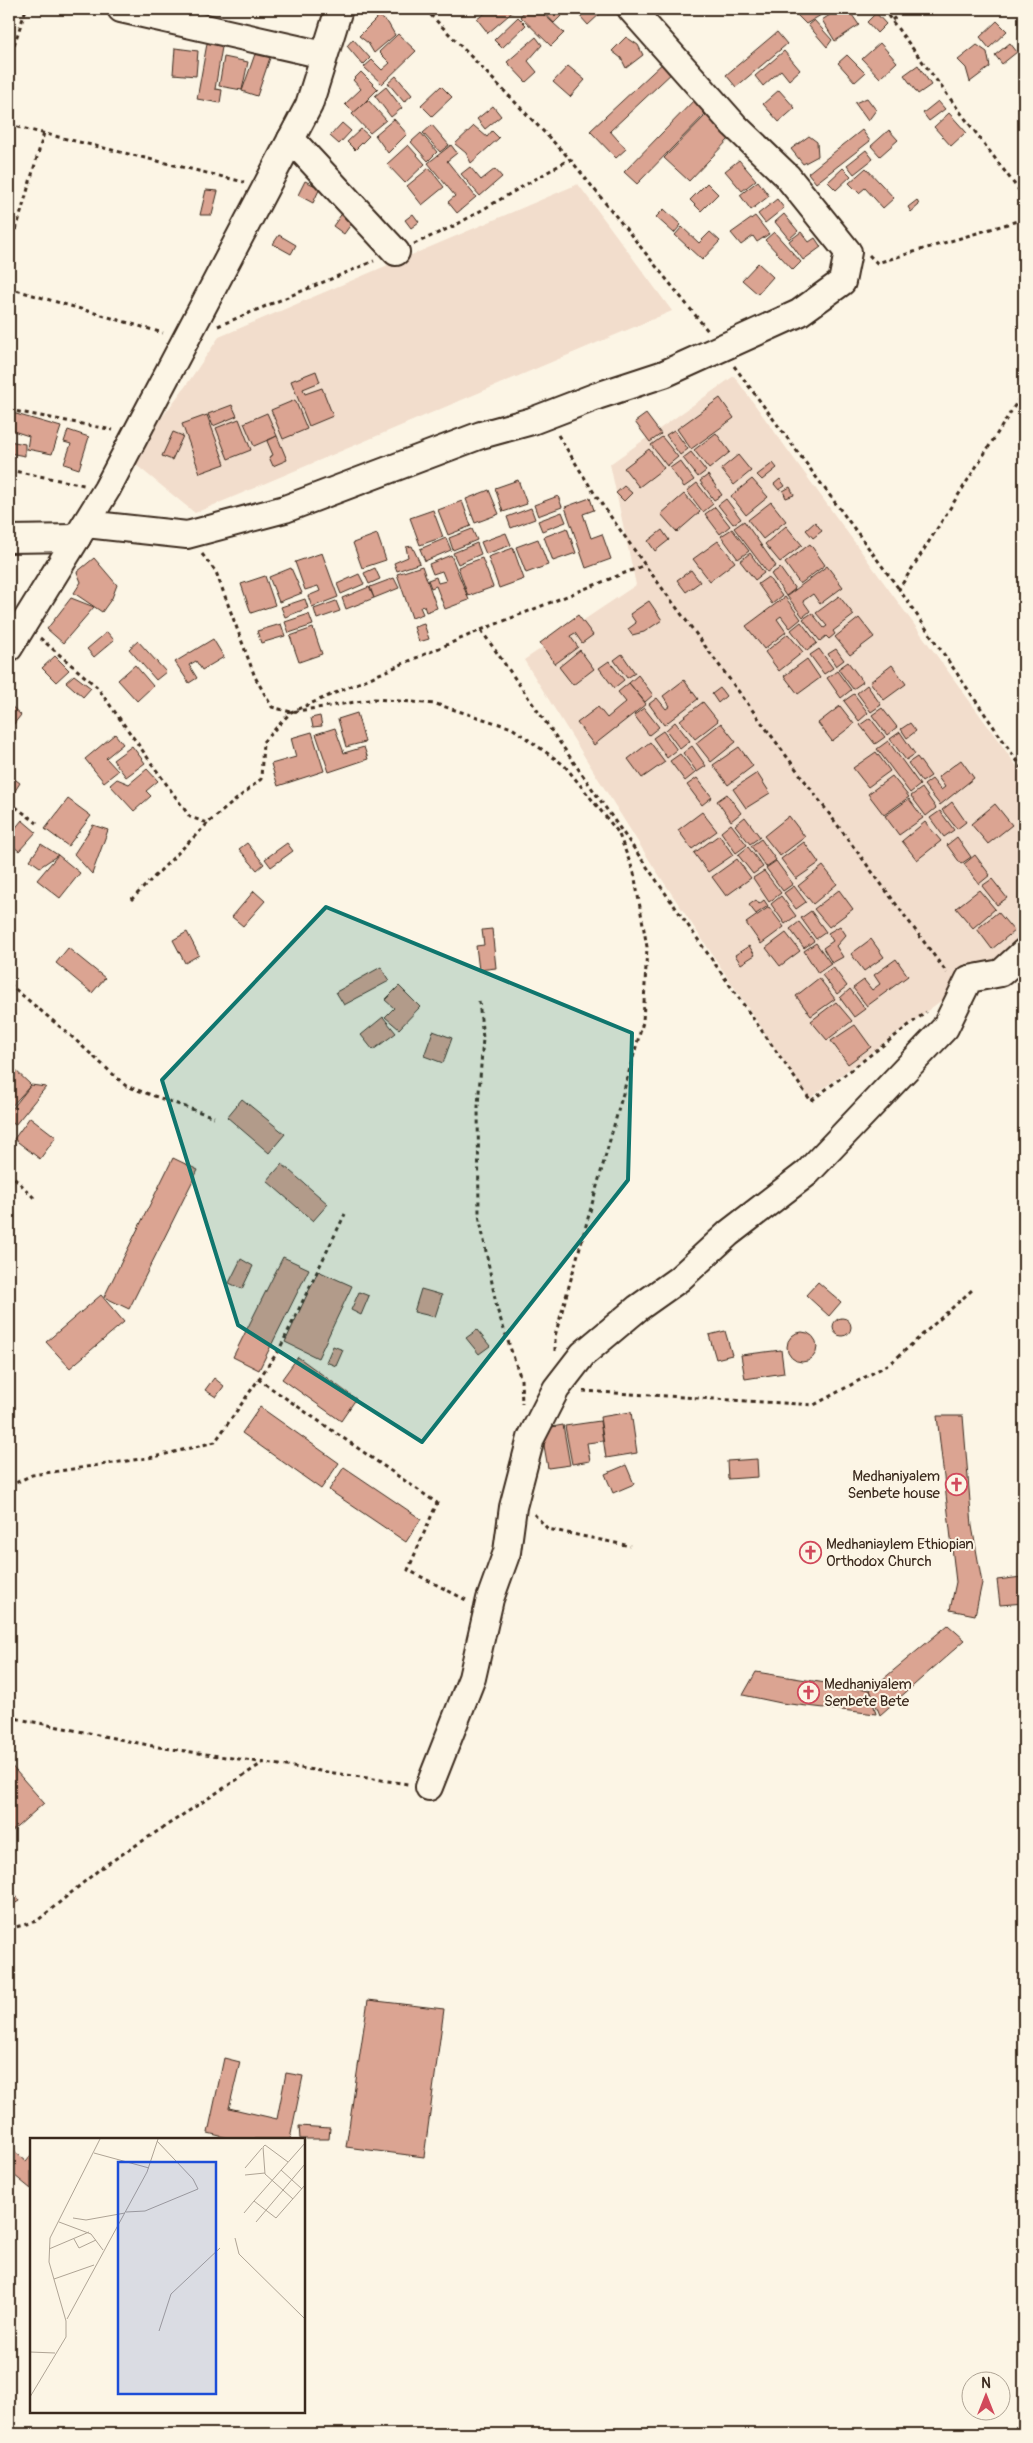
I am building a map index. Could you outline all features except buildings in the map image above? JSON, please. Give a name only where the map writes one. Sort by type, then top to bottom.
[{"type":"street","points":[[121,9],[324,55]]},
{"type":"street","points":[[9,648],[107,489],[309,105],[339,9]]},
{"type":"street","points":[[9,539],[82,531],[187,535],[285,509],[481,435],[546,416],[597,396],[664,374],[799,313],[842,282],[848,252],[788,176],[734,125],[631,9]]},
{"type":"street","points":[[291,139],[396,252]]},
{"type":"street","points":[[428,1787],[472,1678],[487,1611],[507,1552],[517,1494],[531,1438],[556,1389],[583,1354],[638,1308],[679,1279],[729,1233],[807,1173],[945,1028],[969,979],[1001,973],[1024,952]]},
{"type":"path","points":[[9,60],[26,9]]},
{"type":"path","points":[[425,9],[570,159],[721,348],[900,589],[1024,771]]},
{"type":"path","points":[[884,9],[1024,197]]},
{"type":"path","points":[[892,20],[905,9]]},
{"type":"path","points":[[9,125],[266,187]]},
{"type":"path","points":[[16,230],[44,134]]},
{"type":"path","points":[[9,288],[185,340],[456,225],[570,159]]},
{"type":"path","points":[[877,263],[1024,219]]},
{"type":"path","points":[[900,589],[1024,391]]},
{"type":"path","points":[[9,410],[136,435]]},
{"type":"path","points":[[546,416],[596,496],[644,565],[952,980]]},
{"type":"path","points":[[9,470],[107,489]]},
{"type":"path","points":[[187,535],[216,572],[255,677],[272,707],[291,712],[375,699],[436,704],[512,728],[564,765],[618,832],[634,873],[647,947],[643,1022],[555,1336],[555,1354]]},
{"type":"path","points":[[131,900],[208,824],[261,779],[263,742],[291,712],[480,630],[644,565]]},
{"type":"path","points":[[24,624],[97,688],[190,817],[208,824]]},
{"type":"path","points":[[480,630],[811,1101],[927,1011]]},
{"type":"path","points":[[9,802],[37,824]]},
{"type":"path","points":[[9,984],[71,1036],[126,1086],[214,1117]]},
{"type":"path","points":[[479,1001],[483,1038],[478,1106],[479,1215],[497,1309],[521,1379],[522,1407]]},
{"type":"path","points":[[9,1172],[35,1199]]},
{"type":"path","points":[[9,1486],[32,1475],[154,1457],[215,1442],[279,1350],[345,1214]]},
{"type":"path","points":[[556,1389],[814,1405],[892,1363],[972,1290]]},
{"type":"path","points":[[258,1379],[438,1502],[408,1570],[487,1611]]},
{"type":"path","points":[[517,1494],[548,1529],[630,1546]]},
{"type":"path","points":[[9,1718],[158,1747],[428,1787]]},
{"type":"path","points":[[9,1929],[37,1921],[101,1868],[264,1762]]},
{"type":"highlighted area","points":[[326,907],[632,1033],[628,1180],[422,1442],[238,1325],[162,1080]]},
{"type":"shaded area","points":[[578,184],[672,311],[195,513],[130,460],[187,384],[219,337]]},
{"type":"shaded area","points":[[734,376],[1024,776],[1024,939],[809,1099],[653,866],[524,660],[636,585],[610,464]]},
{"type":"place","name":"Medhaniyalem Senbete house","points":[[956,1485]]},
{"type":"place","name":"Medhaniaylem Ethiopian Orthodox Church","points":[[810,1553]]},
{"type":"place","name":"Medhaniyalem Senbete Bete","points":[[808,1693]]}]
